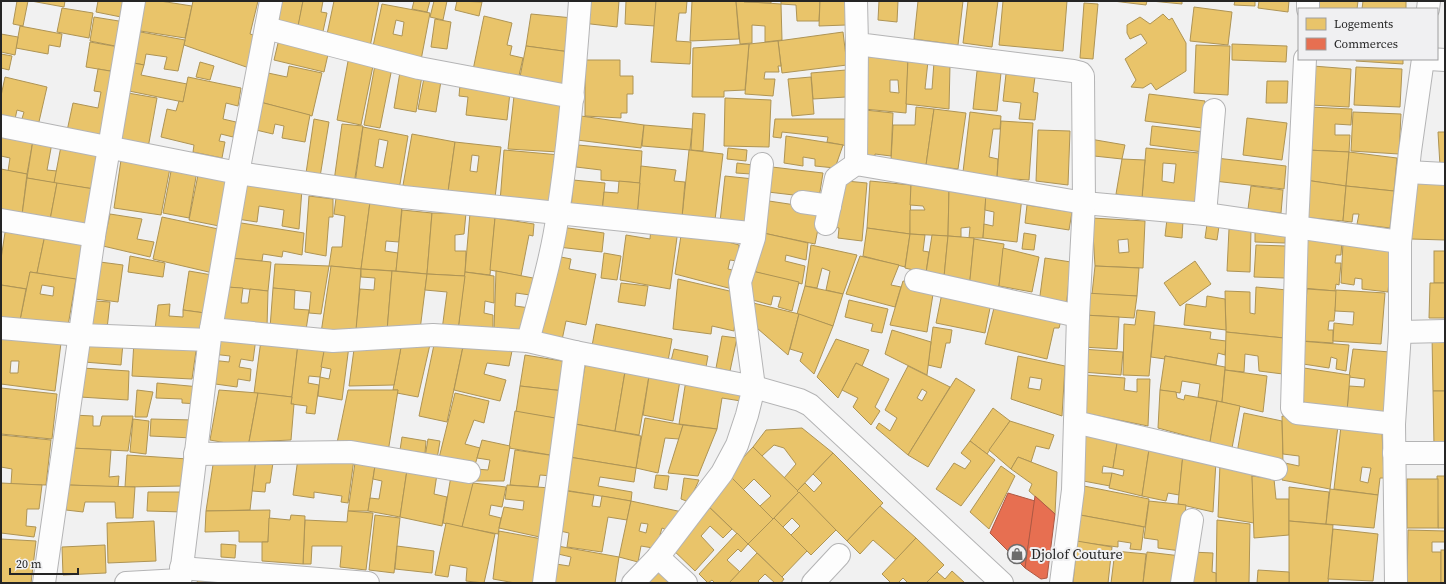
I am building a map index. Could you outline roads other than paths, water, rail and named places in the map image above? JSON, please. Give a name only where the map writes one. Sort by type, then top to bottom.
[{"type":"street","points":[[44,583],[81,335],[94,236],[134,1]]},
{"type":"street","points":[[180,577],[210,334],[238,173],[271,1]]},
{"type":"street","points":[[528,341],[552,251],[558,213],[573,97],[580,1]]},
{"type":"street","points":[[856,1],[856,164]]},
{"type":"street","points":[[266,28],[419,68],[573,97]]},
{"type":"street","points":[[857,44],[1081,73],[1083,76],[1084,203],[1078,316],[1073,490],[1061,583]]},
{"type":"street","points":[[1305,60],[1297,227],[1292,408],[1297,413],[1394,424]]},
{"type":"street","points":[[1396,583],[1394,424],[1400,332],[1400,242],[1423,60]]},
{"type":"street","points":[[1205,214],[1214,110]]},
{"type":"street","points":[[1,126],[238,173],[402,197],[750,233],[754,235]]},
{"type":"street","points":[[634,583],[658,557],[727,466],[737,445],[747,416],[754,387],[740,282],[754,238],[762,164]]},
{"type":"street","points":[[802,202],[828,215],[836,178],[856,164],[1084,203],[1205,214],[1400,242]]},
{"type":"street","points":[[1408,172],[1445,174]]},
{"type":"street","points":[[1,220],[94,236]]},
{"type":"street","points":[[916,280],[1078,316]]},
{"type":"street","points":[[1,328],[81,335],[210,334],[333,341],[433,335],[528,341],[575,352],[754,387],[800,400],[810,405],[1002,583]]},
{"type":"street","points":[[1400,332],[1445,331]]},
{"type":"street","points":[[544,583],[575,352]]},
{"type":"street","points":[[1075,422],[1276,469]]},
{"type":"street","points":[[195,454],[351,452],[469,472]]},
{"type":"street","points":[[1394,453],[1445,453]]},
{"type":"street","points":[[1182,583],[1192,520]]},
{"type":"street","points":[[813,583],[839,555]]},
{"type":"street","points":[[658,557],[686,583]]},
{"type":"street","points":[[126,583],[180,577],[368,583]]},
{"type":"place","name":"Djolof Couture","points":[[1017,554]]}]
